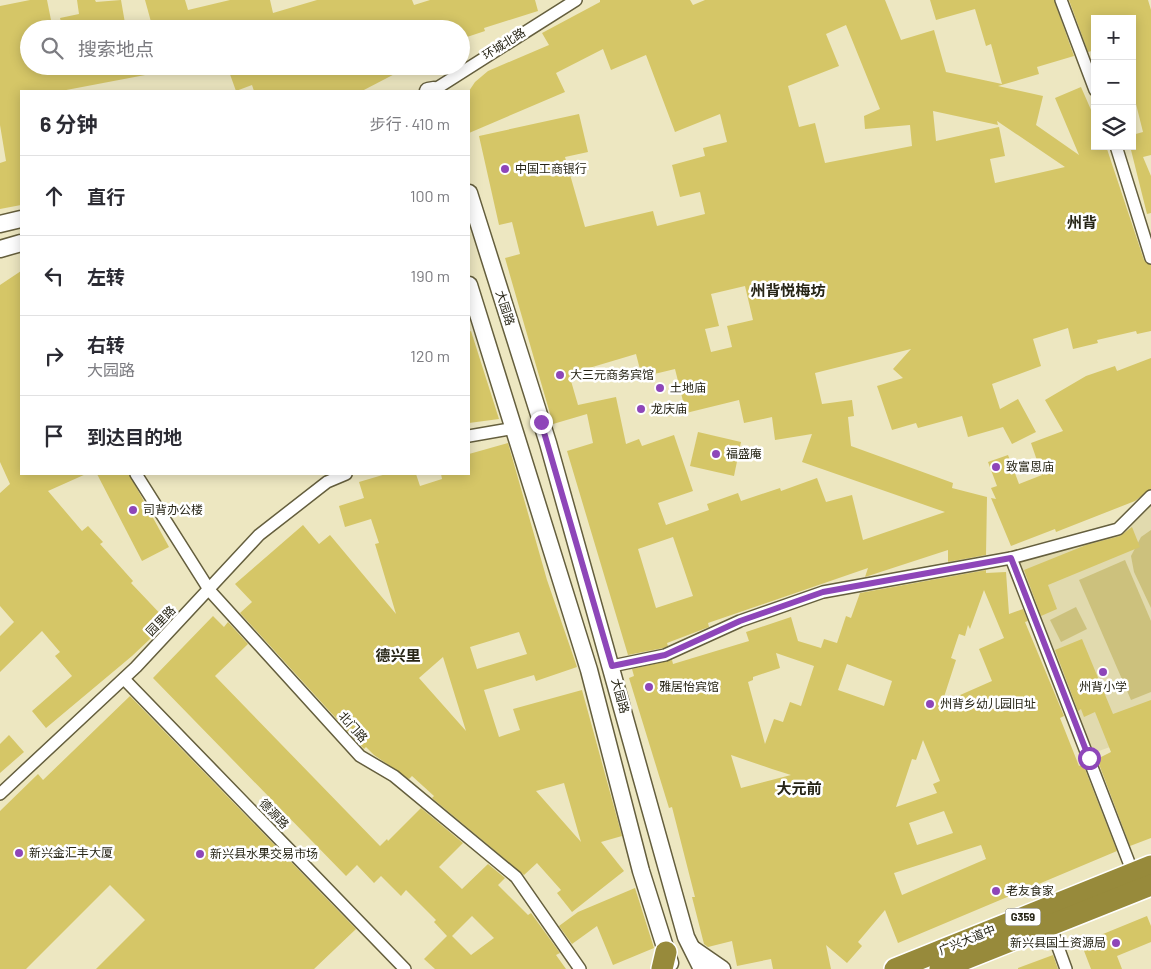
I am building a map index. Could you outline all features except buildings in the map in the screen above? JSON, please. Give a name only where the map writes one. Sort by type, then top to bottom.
[{"type":"highway","name":"广兴大道中","points":[[895,969],[1142,869]]},
{"type":"highway","name":"广兴大道中","points":[[940,969],[1151,885]]},
{"type":"main road","name":"大园路","points":[[470,196],[541,422],[612,666],[686,937],[702,969]]},
{"type":"main road","points":[[0,224],[20,219]]},
{"type":"main road","points":[[0,249],[20,243]]},
{"type":"main road","name":"大园路","points":[[470,288],[589,670],[667,963]]},
{"type":"main road","points":[[692,948],[722,969]]},
{"type":"street","name":"环城北路","points":[[470,67],[576,0]]},
{"type":"street","points":[[1061,0],[1091,79]]},
{"type":"street","name":"环城北路","points":[[434,90],[457,75]]},
{"type":"street","points":[[1117,150],[1151,258]]},
{"type":"street","points":[[470,436],[515,428]]},
{"type":"street","name":"北门路","points":[[137,475],[210,591],[360,756],[394,776],[516,877],[580,969]]},
{"type":"street","name":"园里路","points":[[0,794],[124,679],[210,591],[260,535],[327,482],[344,475]]},
{"type":"street","points":[[612,666],[665,655],[740,621],[823,592],[1011,558],[1118,529],[1151,496]]},
{"type":"street","points":[[1011,558],[1142,869]]},
{"type":"street","name":"德源路","points":[[124,679],[405,969]]},
{"type":"street","points":[[1050,925],[1066,969]]},
{"type":"shaded area","name":"州背小学","points":[[1151,496],[1151,732],[1088,755],[1011,558],[1118,529]]},
{"type":"shaded area","points":[[1151,530],[1151,608],[1134,572],[1131,556],[1141,537]]},
{"type":"shaded area","points":[[1125,560],[1151,621],[1151,692],[1131,700],[1079,580]]},
{"type":"shaded area","points":[[1076,607],[1087,629],[1061,642],[1050,620]]},
{"type":"place","name":"中国工商银行","points":[[505,169]]},
{"type":"place","name":"大三元商务宾馆","points":[[560,375]]},
{"type":"place","name":"土地庙","points":[[660,388]]},
{"type":"place","name":"龙庆庙","points":[[641,409]]},
{"type":"place","name":"福盛庵","points":[[716,454]]},
{"type":"place","name":"致富恩庙","points":[[996,467]]},
{"type":"place","name":"司背办公楼","points":[[133,510]]},
{"type":"place","name":"州背小学","points":[[1103,672]]},
{"type":"place","name":"雅居怡宾馆","points":[[649,687]]},
{"type":"place","name":"州背乡幼儿园旧址","points":[[930,704]]},
{"type":"place","name":"新兴金汇丰大厦","points":[[19,853]]},
{"type":"place","name":"新兴县水果交易市场","points":[[200,854]]},
{"type":"place","name":"老友食家","points":[[996,891]]},
{"type":"place","name":"新兴县国土资源局","points":[[1116,943]]},
{"type":"district","name":"州背","points":[[1082,223]]},
{"type":"district","name":"州背悦梅坊","points":[[788,291]]},
{"type":"district","name":"德兴里","points":[[398,656]]},
{"type":"district","name":"大元前","points":[[799,789]]},
{"type":"route","points":[[541,422],[612,666],[665,655],[740,621],[823,592],[1011,558],[1089,758]]}]
